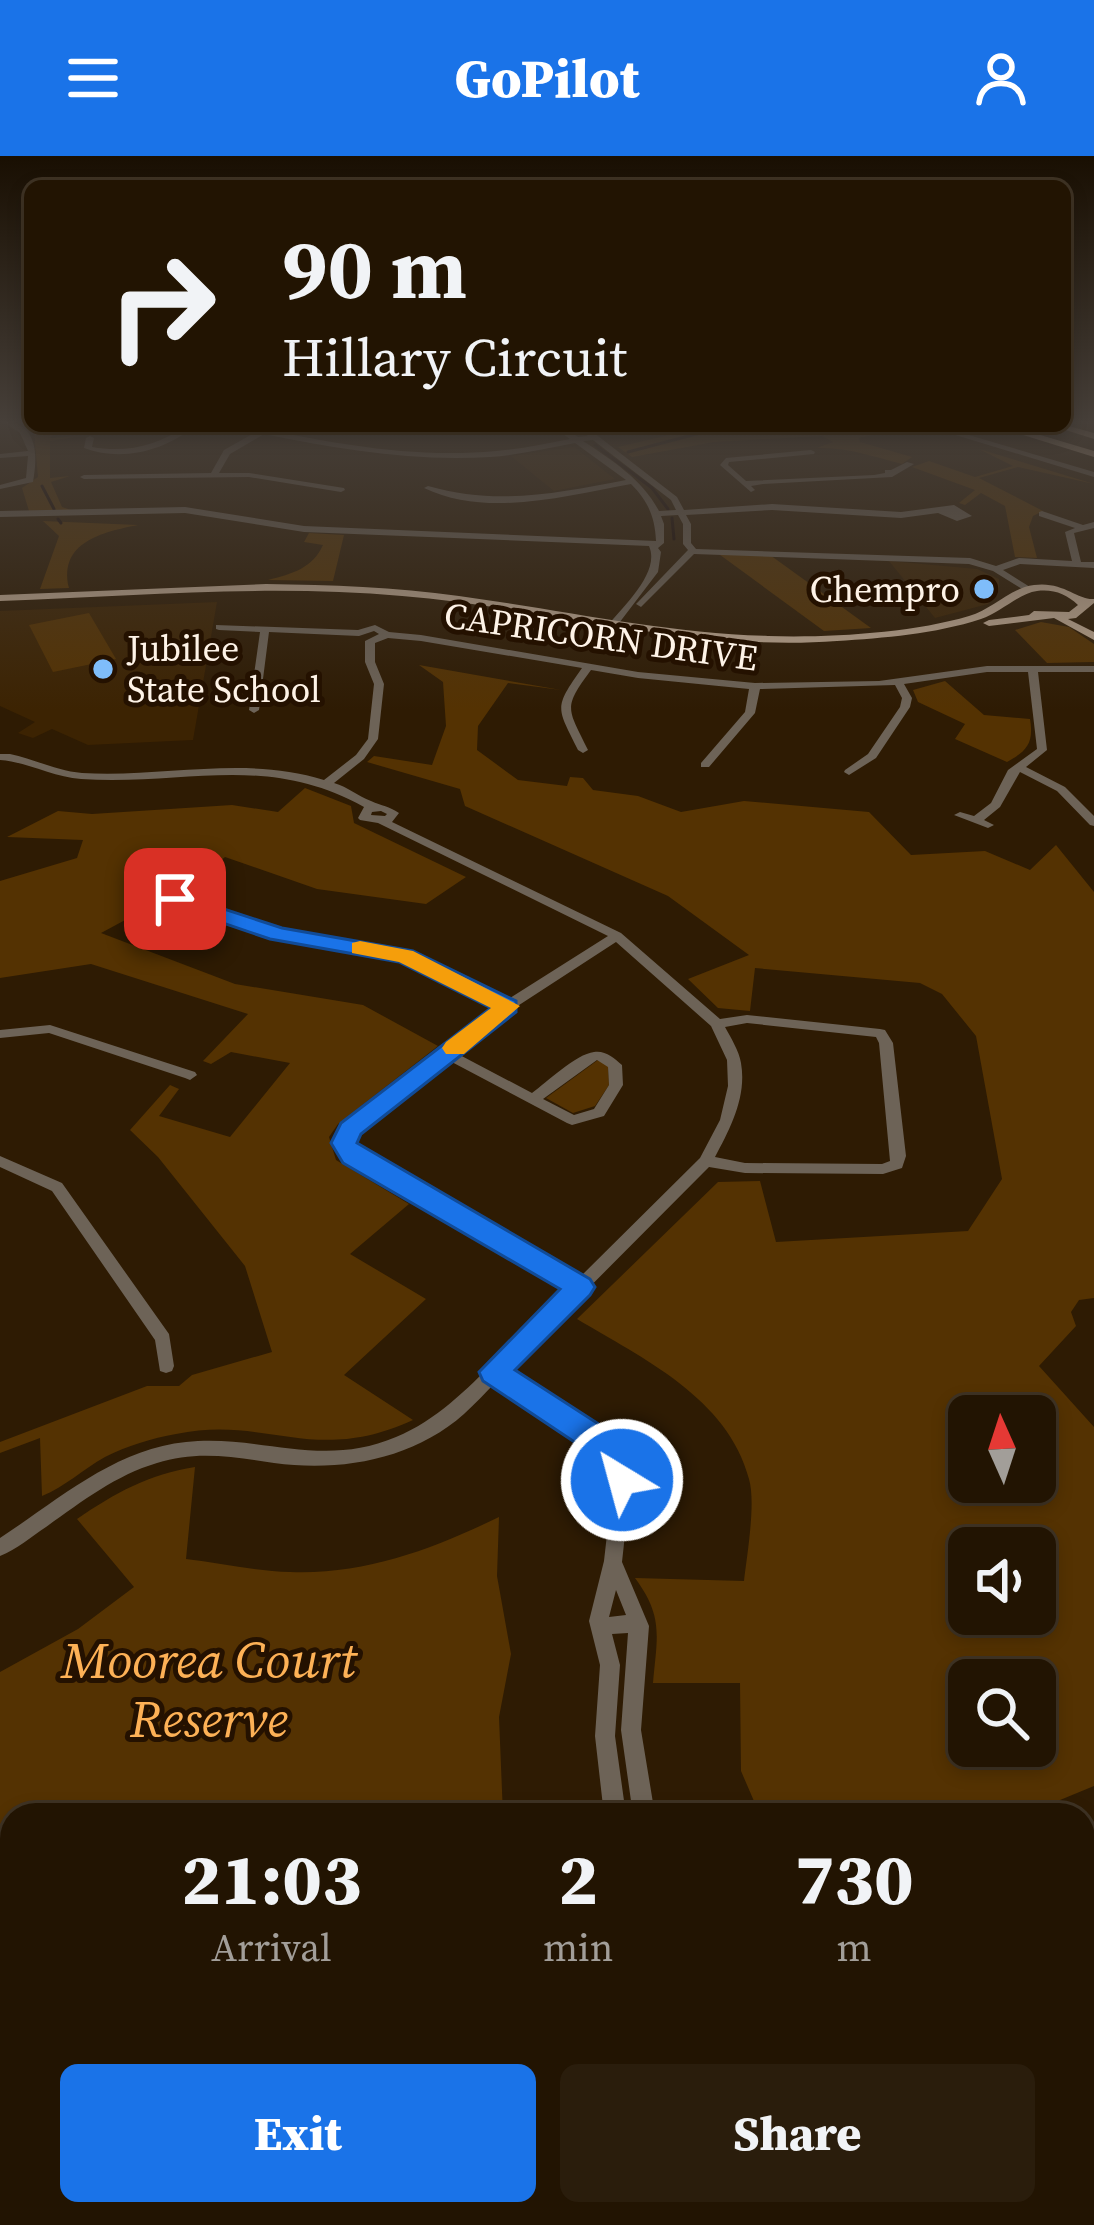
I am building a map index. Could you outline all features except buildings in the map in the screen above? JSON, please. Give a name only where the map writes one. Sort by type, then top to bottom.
[{"type":"main road","points":[[0,601],[324,588],[450,597],[713,643],[804,646],[892,641],[1017,617],[1050,617],[1087,605]]},
{"type":"main road","points":[[1056,588],[1087,605],[1094,623]]},
{"type":"main road","points":[[1016,602],[1016,594],[1027,589],[1094,590]]},
{"type":"main road","points":[[0,601],[340,594],[754,639],[838,638],[933,627],[1016,602],[1094,637]]},
{"type":"main road","points":[[642,603],[642,620],[652,628]]},
{"type":"main road","points":[[558,613],[598,615],[625,607]]},
{"type":"street","points":[[232,518],[304,529],[948,559],[997,569],[1027,589]]},
{"type":"street","points":[[614,624],[654,572],[658,518]]},
{"type":"street","points":[[614,624],[642,603],[689,550],[685,518]]},
{"type":"street","points":[[1053,518],[1079,526],[1094,525]]},
{"type":"street","points":[[1078,564],[1070,532],[1079,526]]},
{"type":"street","points":[[997,569],[1019,561],[1094,565]]},
{"type":"street","points":[[219,627],[365,637],[380,684],[374,739],[326,784]]},
{"type":"street","points":[[254,710],[265,628]]},
{"type":"street","name":"CAPRICORN DRIVE","points":[[365,637],[387,635],[588,667],[755,686],[898,682],[972,670],[1094,669]]},
{"type":"street","points":[[584,750],[564,710],[588,667]]},
{"type":"street","points":[[961,815],[982,822],[1012,772],[1036,756],[1044,743],[1033,668]]},
{"type":"street","points":[[849,772],[872,756],[905,707],[907,698],[898,682]]},
{"type":"street","points":[[705,765],[750,712],[755,686]]},
{"type":"street","points":[[0,1548],[99,1481],[158,1454],[218,1447],[325,1460],[393,1448],[438,1424],[706,1161],[727,1120],[735,1086],[734,1060],[717,1024],[617,936],[326,784],[233,771],[74,776],[40,770],[1,752]]},
{"type":"street","points":[[1019,767],[1061,789],[1094,823]]},
{"type":"street","points":[[175,899],[278,934],[405,956],[508,1006]]},
{"type":"street","points":[[580,1287],[346,1150],[344,1143],[350,1129],[508,1006],[617,936]]},
{"type":"street","points":[[706,1161],[745,1168],[883,1169],[897,1164],[898,1156],[886,1043],[880,1033],[747,1018],[717,1024]]},
{"type":"street","points":[[0,1034],[50,1029],[190,1075]]},
{"type":"street","points":[[447,1054],[572,1120],[588,1119],[598,1112],[616,1085],[615,1065],[598,1055],[585,1060],[533,1099]]},
{"type":"street","points":[[0,1161],[57,1187],[163,1340],[166,1366]]},
{"type":"street","points":[[494,1372],[600,1442],[619,1468],[623,1498],[599,1611],[610,1665],[605,1736],[613,1803]]},
{"type":"street","points":[[613,1561],[639,1626],[631,1730],[642,1803]]},
{"type":"street","points":[[600,1629],[620,1623],[639,1626]]},
{"type":"shaded area","points":[[889,561],[977,569],[999,579],[999,590],[988,604],[935,618]]},
{"type":"shaded area","name":"Jubilee State School","points":[[217,602],[193,740],[88,745],[52,729],[33,738],[18,733],[35,722],[0,706],[0,611]]},
{"type":"green space","points":[[1007,518],[1032,518],[1029,527],[1037,558],[1015,557]]},
{"type":"green space","points":[[43,521],[138,525],[98,536],[77,550],[67,572],[69,588],[40,589],[59,536]]},
{"type":"green space","points":[[309,533],[344,535],[333,581],[268,580],[314,559],[323,545],[304,542]]},
{"type":"green space","points":[[716,552],[770,555],[871,628],[824,631]]},
{"type":"green space","points":[[89,613],[116,659],[53,672],[29,625]]},
{"type":"green space","points":[[1041,622],[1069,627],[1094,644],[1094,662],[1047,663],[1015,630]]},
{"type":"green space","points":[[419,665],[561,690],[508,683],[478,726],[477,750],[518,780],[567,786],[570,777],[583,778],[593,790],[638,796],[681,812],[744,801],[869,812],[911,855],[985,851],[1030,870],[1056,845],[1094,892],[1094,1298],[1079,1300],[1071,1312],[1076,1326],[1039,1366],[1094,1427],[1094,1786],[1053,1803],[755,1803],[741,1771],[740,1683],[653,1683],[654,1616],[635,1578],[744,1581],[751,1515],[749,1479],[738,1450],[702,1403],[654,1365],[577,1319],[718,1182],[760,1181],[776,1242],[968,1231],[1002,1179],[976,1036],[942,994],[920,983],[755,968],[750,1011],[718,1008],[688,979],[749,955],[668,896],[465,806],[460,789],[367,762],[374,756],[432,765],[446,726],[443,682]]},
{"type":"green space","points":[[945,681],[984,715],[1030,719],[1030,740],[1024,750],[1007,762],[955,739],[965,724],[918,702],[913,690]]},
{"type":"green space","points":[[305,788],[351,806],[354,823],[466,877],[426,904],[317,889],[225,857],[189,887],[157,892],[152,898],[155,904],[101,933],[235,984],[363,1005],[438,1046],[338,1124],[329,1137],[336,1160],[409,1204],[350,1254],[426,1299],[344,1375],[413,1420],[347,1439],[238,1430],[167,1436],[105,1457],[42,1496],[40,1438],[0,1453],[0,1442],[147,1386],[179,1386],[192,1375],[272,1352],[245,1266],[158,1157],[130,1130],[170,1085],[179,1089],[159,1116],[230,1137],[290,1063],[231,1052],[211,1064],[203,1061],[248,1014],[91,964],[0,978],[0,881],[77,858],[83,840],[7,837],[58,811],[92,814],[232,805],[278,812]]},
{"type":"green space","points":[[598,1060],[608,1064],[609,1085],[595,1106],[573,1113],[546,1098]]},
{"type":"green space","name":"Moorea Court Reserve","points":[[195,1467],[186,1559],[277,1571],[318,1572],[372,1564],[449,1540],[499,1517],[497,1576],[511,1654],[499,1717],[503,1803],[0,1803],[0,1672],[78,1629],[134,1587],[77,1519],[162,1474]]},
{"type":"waterway","points":[[672,518],[674,539]]},
{"type":"waterway","points":[[58,519],[61,523]]},
{"type":"slow traffic","points":[[360,948],[405,956],[508,1006],[455,1048]]},
{"type":"place","name":"Chempro","points":[[984,589]]},
{"type":"place","name":"Jubilee State School","points":[[103,669]]},
{"type":"route","points":[[175,899],[278,934],[405,956],[508,1006],[350,1129],[344,1143],[353,1156],[580,1287],[494,1372],[600,1442],[622,1480]]}]
